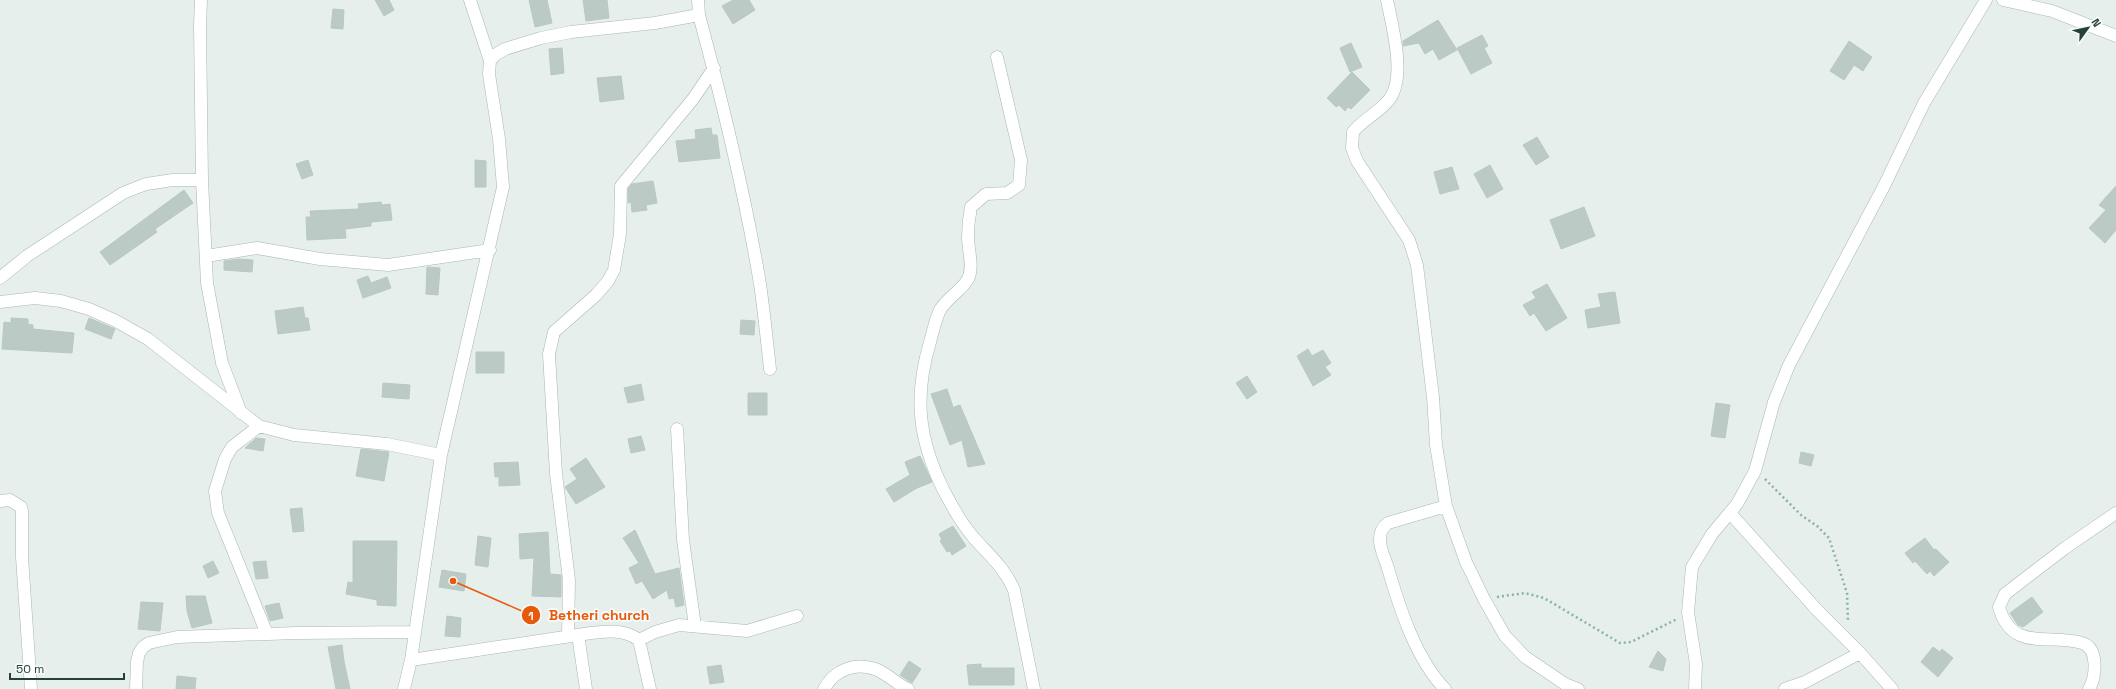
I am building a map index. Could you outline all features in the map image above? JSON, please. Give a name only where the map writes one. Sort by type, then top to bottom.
[{"type":"street","points":[[201,0],[202,180],[207,283],[222,363],[242,414]]},
{"type":"street","points":[[404,689],[411,660],[441,455],[476,301],[490,250],[503,187],[499,139],[490,74],[490,62],[470,0]]},
{"type":"street","points":[[698,0],[699,15],[729,130],[754,251],[760,286],[770,369]]},
{"type":"street","points":[[1387,0],[1395,48],[1396,73],[1393,93],[1380,108],[1354,132],[1352,148],[1366,177],[1409,240],[1417,265],[1432,389],[1436,445],[1446,506],[1466,562],[1484,599],[1505,636],[1525,657],[1562,686],[1578,689]]},
{"type":"street","points":[[1695,689],[1696,664],[1688,612],[1692,568],[1712,534],[1730,513],[1755,471],[1774,402],[1789,366],[1884,186],[1924,103],[1986,0]]},
{"type":"street","points":[[2003,0],[2052,11],[2116,36]]},
{"type":"street","points":[[490,62],[496,55],[505,49],[541,38],[570,32],[656,23],[699,15]]},
{"type":"street","points":[[997,57],[1021,160],[1019,185],[1006,193],[986,194],[971,207],[968,237],[972,268],[968,279],[948,298],[939,312],[921,378],[919,397],[920,422],[942,487],[958,517],[973,537],[1008,575],[1014,590],[1034,689]]},
{"type":"street","points":[[586,689],[573,636],[569,580],[556,474],[549,354],[551,339],[559,326],[596,295],[608,281],[614,270],[617,258],[621,186],[693,99],[714,68]]},
{"type":"street","points":[[0,278],[27,256],[123,193],[146,184],[166,181],[202,180]]},
{"type":"street","points":[[206,256],[257,248],[320,259],[388,265],[490,250]]},
{"type":"street","points":[[0,302],[35,298],[61,302],[89,309],[116,320],[148,339],[259,426],[294,435],[387,444],[441,455]]},
{"type":"street","points":[[259,426],[232,447],[225,459],[215,491],[218,513],[266,634]]},
{"type":"street","points":[[677,429],[683,540],[695,626]]},
{"type":"street","points":[[0,501],[15,502],[21,507],[22,511],[22,557],[31,689]]},
{"type":"street","points":[[1446,506],[1388,523],[1382,528],[1380,540],[1398,603],[1416,644],[1432,672],[1446,689]]},
{"type":"street","points":[[1730,513],[1817,610],[1846,638],[1892,689]]},
{"type":"street","points":[[2089,689],[2095,670],[2094,659],[2089,648],[2083,643],[2035,639],[2011,630],[2002,618],[1999,607],[2005,594],[2065,548],[2116,513]]},
{"type":"street","points":[[639,640],[669,627],[679,625],[727,631],[748,631],[797,616]]},
{"type":"street","points":[[136,689],[139,653],[150,643],[177,637],[414,632]]},
{"type":"street","points":[[411,660],[573,636],[604,632],[625,632],[639,640],[650,689]]},
{"type":"street","points":[[1785,689],[1805,682],[1860,653]]},
{"type":"street","points":[[824,689],[834,675],[840,670],[853,668],[874,669],[908,689]]},
{"type":"path","points":[[1755,471],[1801,515],[1818,526],[1829,538],[1847,593],[1848,604],[1846,638]]},
{"type":"path","points":[[1484,599],[1518,593],[1532,594],[1544,598],[1615,641],[1625,644],[1666,626],[1688,612]]},
{"type":"building","points":[[375,0],[389,0],[394,10],[384,16]]},
{"type":"building","points":[[529,0],[547,0],[552,23],[535,27]]},
{"type":"building","points":[[583,0],[607,0],[609,18],[586,21]]},
{"type":"building","points":[[733,0],[749,0],[755,10],[733,24],[722,6]]},
{"type":"building","points":[[333,9],[344,10],[343,29],[331,28]]},
{"type":"building","points":[[1438,20],[1457,50],[1439,60],[1433,49],[1425,54],[1419,43],[1403,46],[1403,41]]},
{"type":"building","points":[[1482,35],[1488,46],[1484,48],[1492,63],[1471,74],[1457,48]]},
{"type":"building","points":[[1849,41],[1872,57],[1863,71],[1854,65],[1844,80],[1830,71]]},
{"type":"building","points":[[1351,43],[1362,67],[1350,72],[1340,48]]},
{"type":"building","points":[[562,48],[564,73],[551,75],[549,49]]},
{"type":"building","points":[[1352,72],[1370,90],[1351,109],[1348,107],[1345,111],[1339,105],[1336,107],[1327,98]]},
{"type":"building","points":[[621,76],[624,99],[600,102],[597,78]]},
{"type":"building","points":[[711,128],[712,135],[717,135],[720,158],[679,162],[676,141],[696,139],[695,130]]},
{"type":"building","points":[[1537,137],[1549,157],[1536,165],[1523,145]]},
{"type":"building","points":[[308,160],[313,175],[302,179],[296,164]]},
{"type":"building","points":[[475,160],[486,161],[486,187],[475,187]]},
{"type":"building","points":[[1490,165],[1503,189],[1487,198],[1474,174]]},
{"type":"building","points":[[1452,167],[1459,189],[1440,194],[1434,172]]},
{"type":"building","points":[[653,181],[657,203],[646,205],[647,210],[632,212],[631,202],[628,203],[628,189],[632,184]]},
{"type":"building","points":[[2116,186],[2116,230],[2105,243],[2089,228],[2106,210],[2099,205]]},
{"type":"building","points":[[184,190],[193,203],[155,229],[157,232],[110,265],[100,252]]},
{"type":"building","points":[[381,202],[382,205],[390,204],[392,220],[371,222],[371,226],[345,229],[346,238],[307,240],[306,217],[311,217],[310,211],[359,209],[358,204]]},
{"type":"building","points":[[1584,207],[1595,236],[1561,249],[1550,220]]},
{"type":"building","points":[[238,259],[253,260],[252,272],[224,270],[224,261]]},
{"type":"building","points":[[427,267],[440,268],[438,295],[426,294]]},
{"type":"building","points":[[368,276],[371,283],[387,277],[391,288],[363,298],[357,280]]},
{"type":"building","points":[[1547,284],[1567,318],[1546,331],[1534,313],[1530,316],[1523,305],[1536,298],[1532,292]]},
{"type":"building","points":[[1615,292],[1620,323],[1588,328],[1585,310],[1601,307],[1598,294]]},
{"type":"building","points":[[303,307],[305,318],[308,318],[310,330],[278,334],[275,311]]},
{"type":"building","points":[[11,318],[28,319],[28,324],[33,325],[33,329],[74,333],[72,353],[2,349],[4,322],[11,323]]},
{"type":"building","points":[[89,318],[115,329],[111,339],[85,329]]},
{"type":"building","points":[[741,320],[755,321],[754,335],[740,334]]},
{"type":"building","points":[[1308,349],[1312,356],[1323,350],[1331,363],[1325,367],[1331,375],[1313,386],[1297,356]]},
{"type":"building","points":[[476,352],[504,352],[504,373],[476,373]]},
{"type":"building","points":[[1247,376],[1257,392],[1247,399],[1236,383]]},
{"type":"building","points":[[383,383],[410,385],[409,399],[382,397]]},
{"type":"building","points":[[641,384],[644,400],[628,403],[624,388]]},
{"type":"building","points":[[947,389],[957,419],[954,407],[960,405],[985,464],[968,467],[962,440],[950,445],[931,394]]},
{"type":"building","points":[[748,393],[767,393],[767,415],[748,415]]},
{"type":"building","points":[[1716,403],[1730,405],[1725,438],[1711,436]]},
{"type":"building","points":[[641,436],[645,450],[631,453],[628,439]]},
{"type":"building","points":[[256,438],[265,439],[263,451],[245,448]]},
{"type":"building","points":[[361,449],[389,452],[384,481],[356,476]]},
{"type":"building","points":[[1801,452],[1814,455],[1811,466],[1799,463]]},
{"type":"building","points":[[920,456],[932,482],[917,488],[894,502],[886,489],[910,475],[905,462]]},
{"type":"building","points":[[586,458],[605,487],[576,504],[565,487],[577,479],[570,469]]},
{"type":"building","points":[[518,462],[520,485],[499,486],[499,477],[495,477],[494,463]]},
{"type":"building","points":[[302,508],[304,531],[293,532],[290,509]]},
{"type":"building","points":[[953,526],[966,546],[952,555],[950,551],[947,552],[940,541],[942,540],[939,534]]},
{"type":"building","points":[[635,530],[655,574],[679,568],[684,605],[676,607],[674,598],[669,599],[667,590],[653,599],[642,581],[636,584],[629,568],[639,563],[623,538]]},
{"type":"building","points":[[548,532],[550,574],[561,575],[561,597],[532,596],[534,558],[520,559],[519,534]]},
{"type":"building","points":[[478,536],[491,538],[488,567],[475,565]]},
{"type":"building","points":[[1925,538],[1934,550],[1936,549],[1949,562],[1934,576],[1930,571],[1927,574],[1915,561],[1913,563],[1905,553]]},
{"type":"building","points":[[353,541],[397,541],[396,606],[377,605],[377,600],[346,594],[348,582],[353,583]]},
{"type":"building","points":[[213,561],[219,573],[208,578],[203,566]]},
{"type":"building","points":[[266,561],[268,578],[256,579],[253,562]]},
{"type":"building","points":[[442,570],[466,574],[464,591],[439,587]]},
{"type":"building","points":[[186,596],[205,596],[212,623],[192,628],[187,611]]},
{"type":"building","points":[[2032,597],[2043,612],[2023,627],[2018,625],[2010,613]]},
{"type":"building","points":[[141,602],[163,603],[160,631],[138,629]]},
{"type":"building","points":[[279,603],[283,618],[270,621],[265,606]]},
{"type":"building","points":[[447,616],[461,618],[460,637],[445,636]]},
{"type":"building","points":[[342,645],[350,689],[336,689],[328,647]]},
{"type":"building","points":[[1933,647],[1940,652],[1942,649],[1953,658],[1938,677],[1921,662]]},
{"type":"building","points":[[1658,651],[1666,659],[1663,671],[1649,667]]},
{"type":"building","points":[[909,661],[921,669],[912,683],[900,675]]},
{"type":"building","points":[[981,664],[981,668],[1014,668],[1014,685],[969,685],[967,665]]},
{"type":"building","points":[[721,665],[724,682],[710,684],[707,667]]},
{"type":"building","points":[[177,676],[196,678],[195,689],[176,689]]},
{"type":"place","name":"Betheri church","points":[[453,581]]}]
